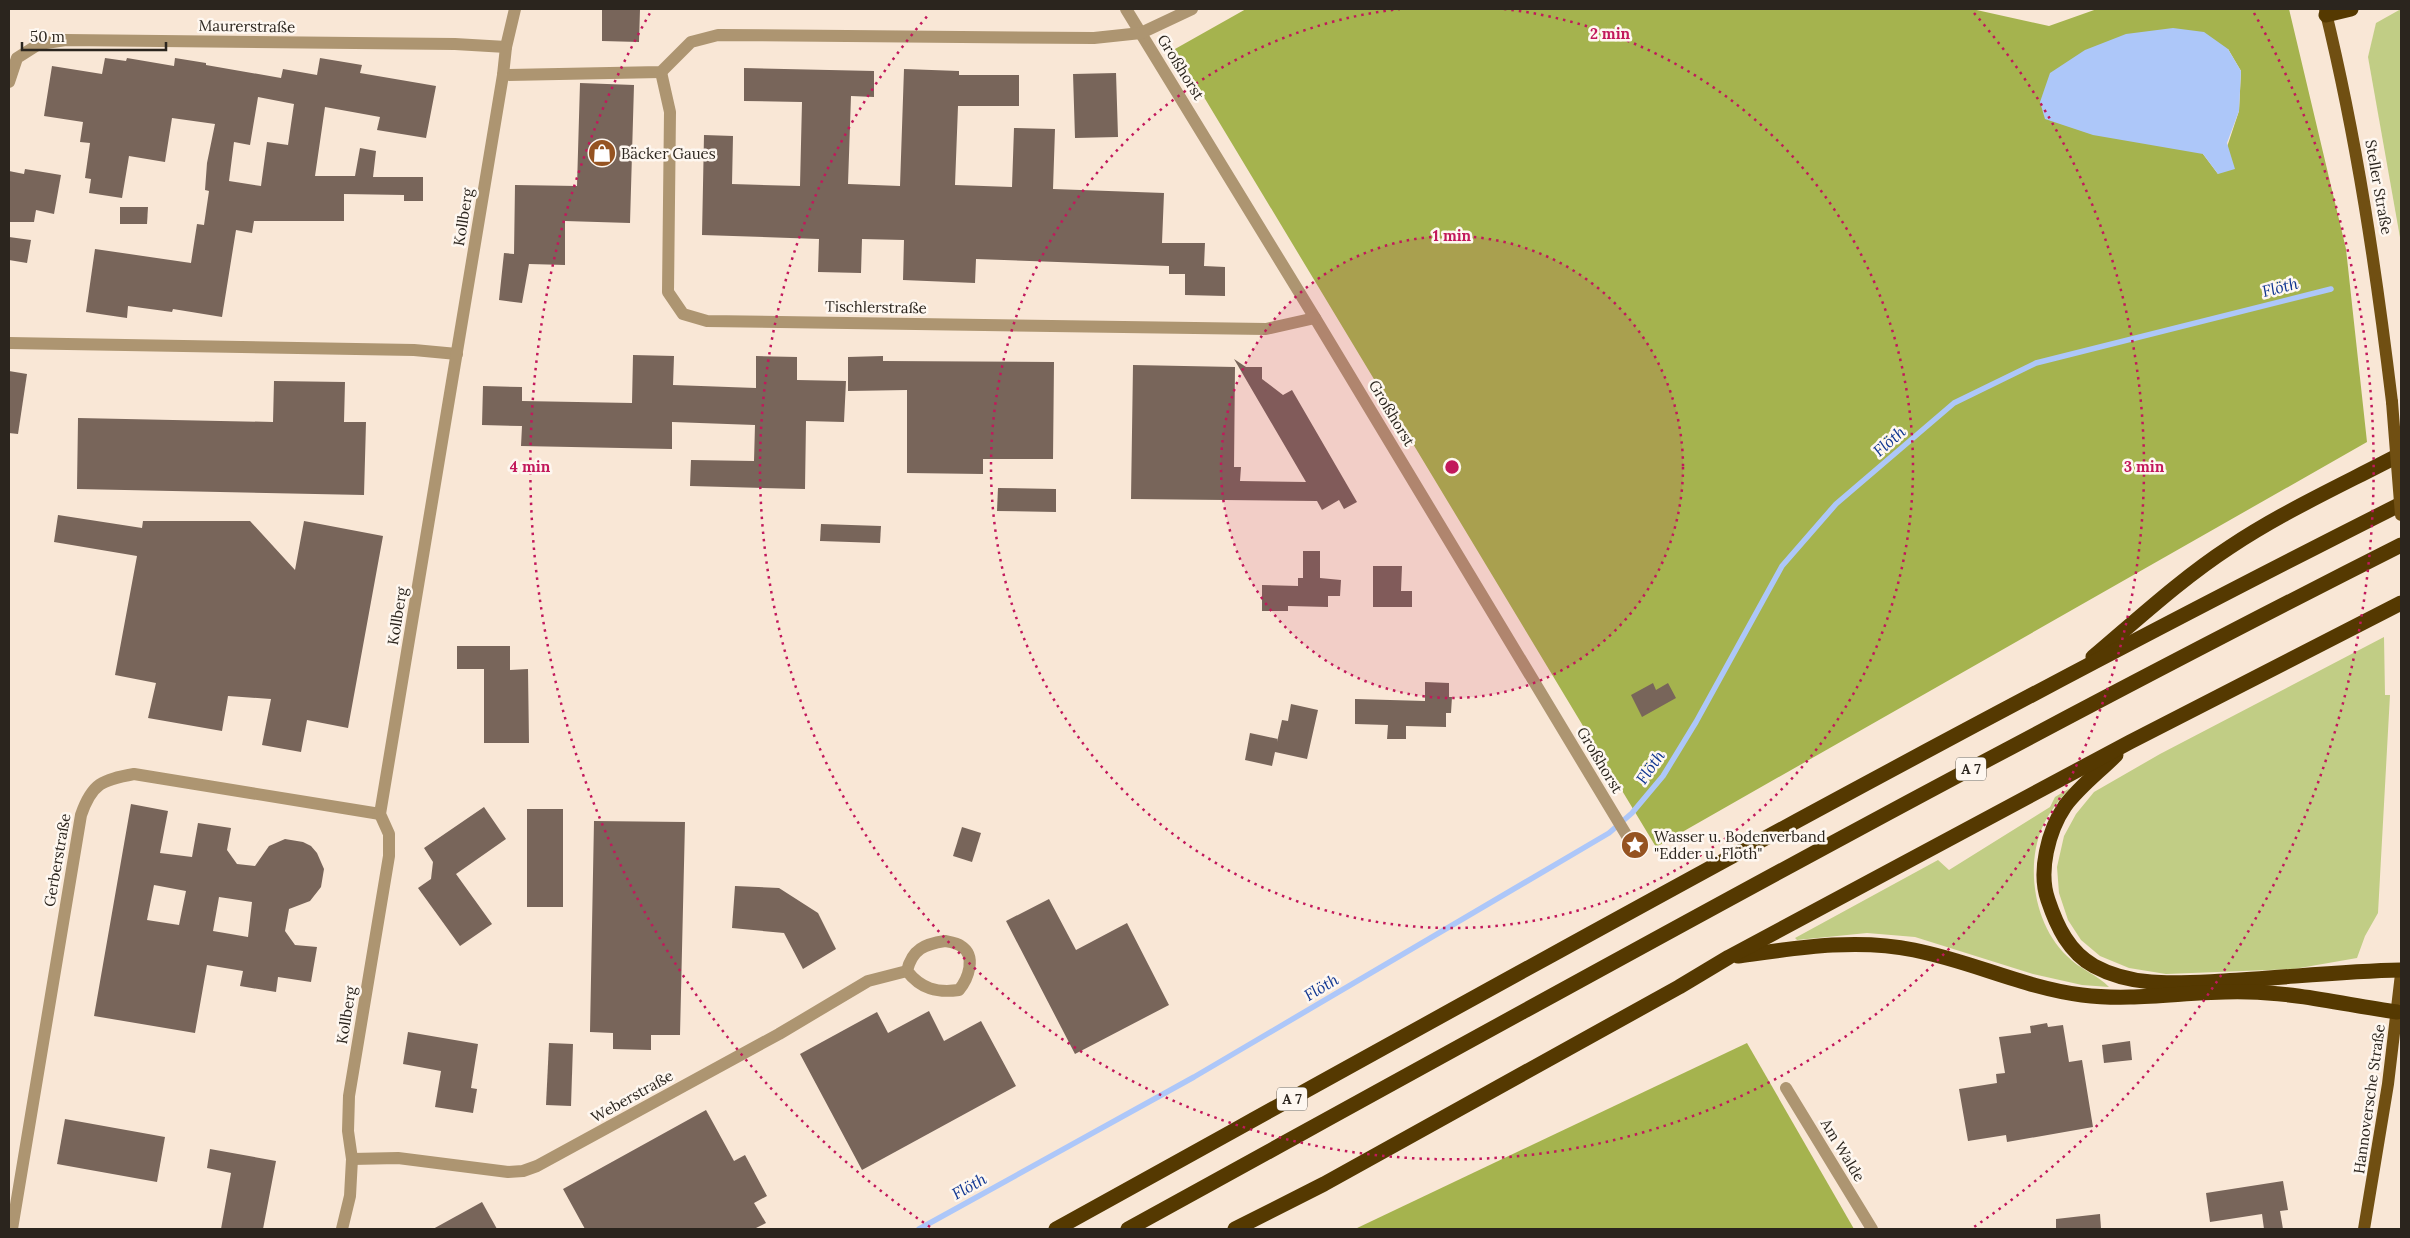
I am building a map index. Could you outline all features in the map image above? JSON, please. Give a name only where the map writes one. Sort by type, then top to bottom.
[{"type":"highway","points":[[2326,12],[2351,9]]},
{"type":"highway","points":[[2073,674],[2192,573],[2229,547],[2273,520],[2401,454]]},
{"type":"highway","name":"A 7","points":[[1056,1229],[1527,968],[2073,674],[2401,504]]},
{"type":"highway","name":"A 7","points":[[1128,1229],[1834,843],[2083,710],[2401,545]]},
{"type":"highway","points":[[1235,1229],[1333,1179],[1729,958],[2130,742],[2401,603]]},
{"type":"highway","points":[[2130,742],[2065,807],[2052,833],[2044,866],[2046,895],[2056,924],[2072,949],[2094,966],[2126,980],[2165,983],[2291,978],[2362,970],[2401,972]]},
{"type":"highway","points":[[1729,958],[1826,945],[1867,944],[1914,949],[2030,983],[2079,994],[2118,999],[2256,992],[2325,998],[2397,1012]]},
{"type":"main road","name":"Steller Straße","points":[[2326,12],[2353,136],[2368,218],[2392,402],[2401,515]]},
{"type":"main road","name":"Hannoversche Straße","points":[[2364,1229],[2374,1179],[2401,972]]},
{"type":"street","name":"Kollberg","points":[[342,1229],[350,1196],[352,1159],[348,1131],[349,1096],[389,856],[389,834],[380,814],[503,75],[506,47],[515,9]]},
{"type":"street","name":"Großhorst","points":[[1126,9],[1626,834]]},
{"type":"street","points":[[503,75],[661,72],[691,42],[718,35],[1094,38],[1141,33],[1192,9]]},
{"type":"street","name":"Maurerstraße","points":[[9,82],[17,58],[39,44],[66,40],[455,44],[506,47]]},
{"type":"street","name":"Tischlerstraße","points":[[661,72],[670,112],[668,292],[683,314],[707,321],[1266,329],[1315,318]]},
{"type":"street","points":[[9,343],[414,350],[457,354]]},
{"type":"street","name":"Gerberstraße","points":[[12,1229],[81,815],[88,794],[108,779],[134,774],[380,814]]},
{"type":"street","points":[[945,941],[961,945],[968,953],[968,979],[959,990],[937,990],[917,984],[908,971],[910,958],[928,944],[945,941]]},
{"type":"street","name":"Weberstraße","points":[[352,1159],[398,1158],[508,1172],[523,1171],[537,1166],[779,1034],[868,981],[908,971]]},
{"type":"street","name":"Am Walde","points":[[1786,1088],[1872,1229]]},
{"type":"green space","points":[[1246,9],[1972,9],[2049,26],[2097,9],[2289,9],[2346,249],[2367,442],[1656,847],[1175,49]],"holes":[[[2228,49],[2241,71],[2239,111],[2218,174],[2203,154]]]},
{"type":"green space","points":[[2401,9],[2401,243],[2368,57],[2376,23]]},
{"type":"green space","points":[[2384,637],[2385,695],[2390,695],[2378,913],[2365,936],[2357,958],[2294,969],[2166,974],[2129,968],[2100,956],[2081,940],[2068,920],[2059,893],[2057,867],[2064,836],[2076,814],[2094,792],[2160,754]]},
{"type":"green space","points":[[2070,788],[2058,802],[2042,828],[2034,861],[2036,896],[2047,929],[2056,944],[2072,961],[2109,987],[2082,985],[2033,974],[1915,937],[1867,933],[1797,940],[1795,938],[1938,860],[1949,870],[2050,807],[2055,797]]},
{"type":"green space","points":[[1747,1043],[1854,1229],[1355,1229]]},
{"type":"water","points":[[2173,28],[2204,32],[2228,49],[2241,71],[2239,111],[2227,143],[2235,169],[2218,174],[2203,154],[2093,135],[2045,119],[2040,102],[2050,73],[2085,50],[2126,34]]},
{"type":"building","points":[[602,9],[640,9],[639,42],[602,41]]},
{"type":"building","points":[[105,58],[126,61],[127,58],[174,66],[175,58],[281,78],[283,69],[317,75],[320,58],[362,65],[360,73],[436,86],[426,138],[377,130],[380,117],[325,107],[315,176],[355,176],[360,148],[376,151],[373,177],[423,177],[423,201],[404,201],[404,195],[344,194],[344,221],[254,221],[252,233],[236,230],[222,317],[173,309],[172,312],[128,306],[127,318],[86,312],[95,249],[191,263],[197,224],[204,225],[209,191],[205,190],[207,163],[215,124],[172,118],[165,162],[129,156],[122,198],[89,193],[91,179],[85,178],[90,143],[80,142],[83,122],[44,116],[52,66],[102,74]],"holes":[[[258,97],[294,104],[288,145],[267,142],[261,186],[229,181],[234,142],[250,145]]]},
{"type":"building","points":[[744,68],[874,71],[874,97],[851,96],[848,184],[900,186],[904,69],[959,71],[959,75],[1019,75],[1019,106],[958,106],[955,185],[1012,187],[1014,128],[1055,129],[1053,189],[1164,193],[1162,243],[1205,243],[1204,266],[1225,267],[1225,296],[1185,295],[1185,274],[1169,274],[1169,266],[976,259],[975,283],[903,280],[904,240],[862,239],[861,273],[818,272],[819,239],[702,235],[704,135],[733,136],[732,184],[800,186],[802,102],[744,101]]},
{"type":"building","points":[[1116,73],[1118,137],[1075,138],[1073,74]]},
{"type":"building","points":[[580,83],[634,85],[630,223],[565,221],[565,265],[529,264],[522,303],[499,300],[504,253],[514,254],[515,185],[577,186]]},
{"type":"building","points":[[25,169],[61,175],[54,214],[36,210],[34,222],[9,222],[9,171],[24,174]]},
{"type":"building","points":[[120,207],[148,207],[147,224],[120,224]]},
{"type":"building","points":[[9,237],[31,240],[27,263],[9,260]]},
{"type":"building","points":[[633,355],[674,356],[673,385],[756,388],[756,356],[797,357],[797,380],[846,381],[844,422],[806,421],[805,489],[690,486],[691,460],[754,461],[755,425],[672,422],[672,449],[521,446],[522,426],[482,425],[483,386],[522,387],[522,401],[632,403]]},
{"type":"building","points":[[883,356],[883,361],[1054,362],[1053,459],[983,459],[983,474],[907,473],[907,390],[848,391],[848,357]]},
{"type":"building","points":[[1234,359],[1246,367],[1262,367],[1262,379],[1283,395],[1292,390],[1357,502],[1344,509],[1339,500],[1322,510],[1317,501],[1131,499],[1133,365],[1235,367],[1234,467],[1241,467],[1240,481],[1306,482]]},
{"type":"building","points":[[9,371],[27,374],[18,434],[9,433]]},
{"type":"building","points":[[274,381],[345,382],[344,422],[366,422],[364,495],[77,489],[78,418],[273,422]]},
{"type":"building","points":[[998,488],[1056,489],[1056,512],[997,511]]},
{"type":"building","points":[[58,515],[142,528],[143,521],[250,521],[295,570],[304,521],[383,536],[348,728],[307,720],[301,752],[262,745],[271,699],[228,696],[222,731],[148,718],[156,683],[115,675],[137,556],[54,542]]},
{"type":"building","points":[[821,524],[881,526],[880,543],[820,541]]},
{"type":"building","points":[[1303,551],[1320,551],[1320,578],[1341,580],[1340,596],[1328,596],[1328,607],[1288,606],[1288,611],[1262,611],[1262,585],[1298,586],[1298,578],[1303,578]]},
{"type":"building","points":[[1373,566],[1402,566],[1401,591],[1412,591],[1412,607],[1373,607]]},
{"type":"building","points":[[457,646],[510,646],[510,670],[528,669],[529,743],[484,743],[484,669],[457,669]]},
{"type":"building","points":[[1425,682],[1449,683],[1449,697],[1452,697],[1451,713],[1446,713],[1446,727],[1406,726],[1406,739],[1387,739],[1388,725],[1355,724],[1355,699],[1425,701]]},
{"type":"building","points":[[1653,683],[1656,690],[1668,683],[1676,698],[1642,717],[1631,695]]},
{"type":"building","points":[[1291,704],[1318,710],[1307,759],[1275,752],[1272,766],[1245,760],[1250,733],[1278,739],[1282,720],[1288,721]]},
{"type":"building","points":[[131,804],[168,811],[160,853],[192,857],[198,823],[231,828],[227,850],[237,864],[255,866],[269,846],[285,839],[303,842],[311,846],[317,853],[324,869],[321,887],[310,901],[289,909],[285,931],[295,945],[317,947],[311,982],[278,977],[276,992],[240,986],[243,971],[207,965],[195,1033],[94,1016]],"holes":[[[154,885],[186,891],[179,925],[147,920]],[[219,897],[252,902],[248,937],[213,931]]]},
{"type":"building","points":[[484,807],[506,839],[456,874],[492,924],[460,946],[418,888],[431,879],[433,862],[424,848]]},
{"type":"building","points":[[527,809],[563,809],[563,907],[527,907]]},
{"type":"building","points":[[594,821],[685,822],[680,1035],[651,1035],[651,1050],[613,1049],[613,1033],[590,1032]]},
{"type":"building","points":[[962,827],[981,833],[972,862],[953,856]]},
{"type":"building","points":[[735,886],[779,888],[818,913],[836,949],[803,969],[784,933],[732,928]]},
{"type":"building","points":[[1049,899],[1076,950],[1127,923],[1169,1005],[1075,1054],[1006,921]]},
{"type":"building","points":[[929,1011],[944,1041],[981,1021],[1016,1086],[862,1170],[800,1054],[877,1012],[888,1033]]},
{"type":"building","points":[[2047,1023],[2048,1027],[2063,1025],[2069,1062],[2082,1060],[2093,1127],[2007,1142],[2006,1135],[1968,1141],[1959,1089],[1997,1083],[1996,1074],[2005,1073],[1999,1037],[2031,1033],[2030,1026]]},
{"type":"building","points":[[408,1032],[478,1044],[471,1088],[477,1089],[473,1113],[435,1107],[441,1071],[403,1064]]},
{"type":"building","points":[[2130,1041],[2132,1060],[2104,1063],[2102,1045]]},
{"type":"building","points":[[549,1043],[573,1044],[571,1106],[546,1105]]},
{"type":"building","points":[[706,1110],[734,1161],[745,1155],[767,1196],[754,1203],[766,1223],[754,1229],[585,1229],[563,1189]]},
{"type":"building","points":[[65,1119],[165,1137],[157,1182],[57,1164]]},
{"type":"building","points":[[210,1149],[276,1161],[263,1229],[221,1229],[231,1173],[207,1168]]},
{"type":"building","points":[[2283,1181],[2288,1210],[2280,1211],[2283,1229],[2264,1229],[2262,1214],[2210,1222],[2206,1193]]},
{"type":"building","points":[[482,1202],[497,1229],[433,1229]]},
{"type":"building","points":[[2100,1214],[2101,1229],[2056,1229],[2056,1219]]},
{"type":"waterway","name":"Flöth","points":[[919,1229],[1194,1077],[1609,833],[1632,813],[1663,776],[1696,722],[1782,566],[1836,504],[1954,403],[2036,363],[2331,289]]},
{"type":"place","name":"Bäcker Gaues","points":[[602,153]]},
{"type":"place","name":"Wasser u. Bodenverband \"Edder u. Flöth\"","points":[[1635,845]]}]
